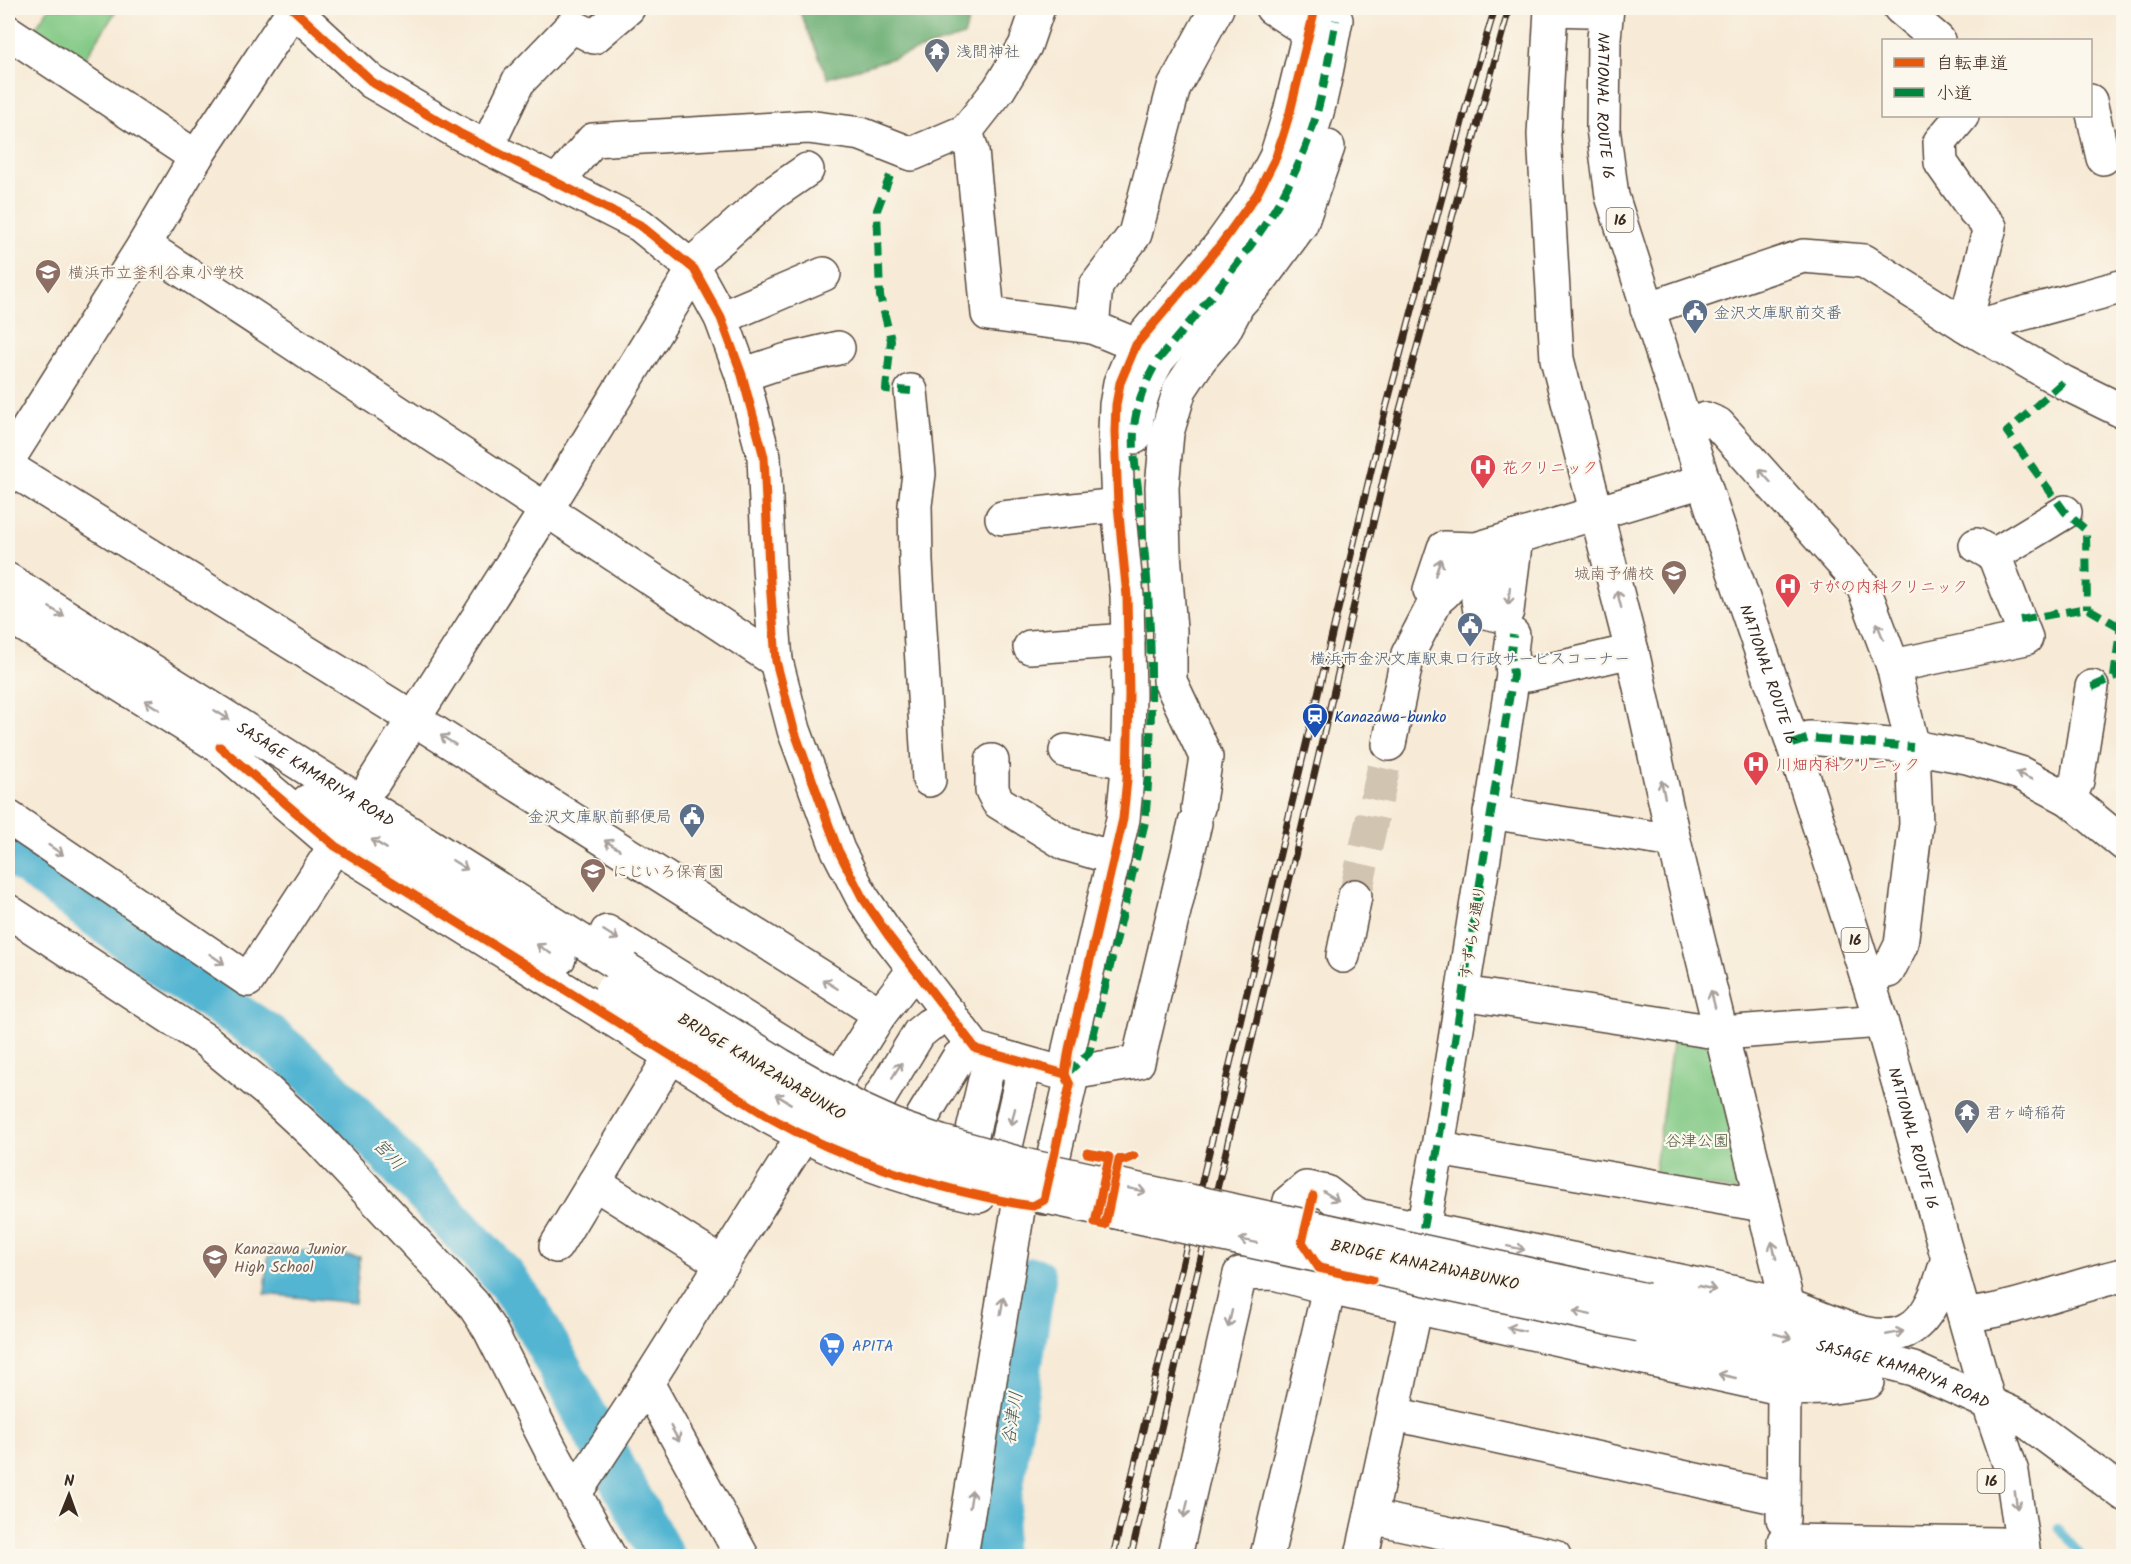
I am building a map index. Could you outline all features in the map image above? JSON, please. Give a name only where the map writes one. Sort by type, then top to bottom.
[{"type":"main road","points":[[8,460],[144,245],[196,157],[293,8],[372,82],[488,147],[640,225],[693,267],[721,318],[742,375],[764,457],[769,568],[777,661],[794,730],[838,850],[862,897],[950,1014],[997,1055],[1021,1081],[998,1181],[975,1196]]},
{"type":"main road","points":[[488,147],[518,82],[572,26],[594,37],[628,8]]},
{"type":"main road","points":[[556,183],[593,140],[808,127],[861,134],[912,154],[966,130],[999,89],[1020,55],[1038,8]]},
{"type":"main road","points":[[1092,327],[1096,286],[1135,234],[1174,87],[1217,8]]},
{"type":"main road","points":[[1272,8],[1320,20]]},
{"type":"main road","points":[[1900,8],[1937,39]]},
{"type":"main road","points":[[1597,9],[1551,9],[1544,135],[1557,358],[1632,651],[1674,841],[1788,1306]]},
{"type":"main road","name":"NATIONAL ROUTE 16","points":[[1597,9],[1604,38],[1603,128],[1612,196],[1703,481],[1793,744],[1881,1021],[1989,1404],[2012,1472],[2009,1552]]},
{"type":"main road","points":[[220,747],[335,846],[804,1137],[869,1164],[975,1196],[1033,1206],[1044,1200],[1070,1085],[1065,1074],[1069,1048],[1122,819],[1128,762],[1127,596],[1118,505],[1116,405],[1127,365],[1136,345],[1221,244],[1257,194],[1276,157],[1320,20]]},
{"type":"main road","points":[[1065,1074],[1089,1053],[1145,822],[1152,683],[1148,592],[1134,453],[1136,420],[1142,393],[1158,360],[1240,260],[1278,207],[1298,167],[1315,119],[1320,20]]},
{"type":"main road","points":[[8,32],[196,157]]},
{"type":"main road","points":[[2092,106],[2103,159]]},
{"type":"main road","points":[[1961,117],[1940,142],[1941,163],[1989,227],[1968,326]]},
{"type":"main road","points":[[966,130],[972,151],[988,314],[1092,327],[1136,345]]},
{"type":"main road","points":[[916,1180],[923,1116],[959,1057],[968,1051],[997,1055],[1065,1074],[1138,1062],[1196,815],[1206,757],[1170,681],[1170,630],[1162,487],[1167,433],[1180,389],[1200,359],[1224,331],[1238,304],[1260,280],[1301,224],[1328,147]]},
{"type":"main road","points":[[373,783],[546,510],[693,267],[772,194],[807,170]]},
{"type":"main road","points":[[144,245],[777,661]]},
{"type":"main road","points":[[1647,309],[1803,256],[1864,261],[2063,382],[2124,411]]},
{"type":"main road","points":[[721,318],[824,274]]},
{"type":"main road","points":[[1968,326],[2124,286]]},
{"type":"main road","points":[[742,375],[787,360],[838,348]]},
{"type":"main road","points":[[911,391],[919,474],[915,505],[916,562],[928,780]]},
{"type":"main road","points":[[1685,425],[1706,419],[1718,424],[1863,586],[1893,666],[1913,747],[1916,824],[1901,945],[1887,971],[1867,977]]},
{"type":"main road","points":[[8,467],[414,719],[880,1014]]},
{"type":"main road","points":[[1389,744],[1408,654],[1436,600],[1450,589],[1466,561],[1495,544],[1703,481]]},
{"type":"main road","points":[[1002,518],[1118,505]]},
{"type":"main road","points":[[1893,666],[2026,638],[1984,549],[2065,512]]},
{"type":"main road","name":"SASAGE KAMARIYA ROAD","points":[[8,580],[268,744],[618,980]]},
{"type":"main road","name":"SASAGE KAMARIYA ROAD","points":[[8,615],[400,857],[618,980]]},
{"type":"main road","name":"すずらん通り","points":[[1423,1228],[1513,675],[1511,652],[1513,635]]},
{"type":"main road","points":[[1030,647],[1128,640]]},
{"type":"main road","points":[[1513,675],[1528,675],[1632,651]]},
{"type":"main road","points":[[2069,799],[2077,781],[2092,687]]},
{"type":"main road","points":[[1793,744],[1809,738],[1913,747],[1967,757],[2020,773],[2069,799],[2124,844]]},
{"type":"main road","points":[[268,744],[373,783],[840,1078]]},
{"type":"main road","points":[[1066,751],[1128,762]]},
{"type":"main road","points":[[992,761],[992,790],[998,802],[1066,844],[1113,858]]},
{"type":"main road","points":[[1490,812],[1674,841]]},
{"type":"main road","points":[[8,817],[248,980],[335,846]]},
{"type":"main road","points":[[1343,956],[1355,896]]},
{"type":"main road","points":[[8,911],[204,1040],[266,1090],[319,1139],[473,1304],[582,1482],[609,1557]]},
{"type":"main road","points":[[582,1482],[804,1137],[880,1014],[915,969]]},
{"type":"main road","name":"BRIDGE KANAZAWABUNKO","points":[[618,980],[820,1090],[900,1128],[941,1142],[1028,1166],[1643,1313]]},
{"type":"main road","points":[[1463,993],[1722,1033],[1881,1021]]},
{"type":"main road","points":[[869,1164],[877,1102],[920,1033],[929,1025],[950,1014]]},
{"type":"main road","points":[[975,1196],[964,1169],[987,1071],[997,1055]]},
{"type":"main road","points":[[556,1246],[663,1069]]},
{"type":"main road","points":[[938,1090],[968,1154]]},
{"type":"main road","points":[[1438,1147],[1763,1205]]},
{"type":"main road","points":[[594,1183],[723,1264]]},
{"type":"main road","points":[[1274,1274],[1290,1201],[1306,1188],[1326,1192],[1356,1215],[1788,1306],[1867,1334],[1887,1335],[1906,1331],[1923,1318],[1936,1294],[1948,1258]]},
{"type":"main road","points":[[961,1557],[1019,1204]]},
{"type":"main road","points":[[1176,1557],[1240,1274],[1274,1274],[1784,1389],[1827,1388],[1868,1382]]},
{"type":"main road","points":[[1965,1315],[1995,1312],[2100,1280],[2124,1275]]},
{"type":"main road","points":[[1267,1557],[1329,1288]]},
{"type":"main road","points":[[1362,1557],[1416,1306]]},
{"type":"main road","name":"SASAGE KAMARIYA ROAD","points":[[1643,1313],[1868,1382],[1989,1404]]},
{"type":"main road","name":"SASAGE KAMARIYA ROAD","points":[[1643,1313],[1913,1369],[1989,1404]]},
{"type":"main road","points":[[647,1383],[742,1557]]},
{"type":"main road","points":[[1784,1389],[1783,1549],[2009,1552]]},
{"type":"main road","points":[[1989,1404],[2022,1418],[2124,1494]]},
{"type":"main road","points":[[1394,1414],[1783,1499]]},
{"type":"main road","points":[[1371,1517],[1554,1557]]},
{"type":"green space","points":[[49,8],[118,8],[81,65],[32,33]]},
{"type":"green space","points":[[798,8],[972,8],[964,36],[828,78]]},
{"type":"green space","name":"谷津公園","points":[[1673,1037],[1715,1045],[1746,1181],[1735,1191],[1654,1176]]},
{"type":"water","points":[[269,1247],[360,1257],[355,1303],[265,1294]]},
{"type":"waterway","name":"宮川","points":[[8,849],[177,976],[270,1037],[321,1081],[504,1277],[527,1308],[662,1556]]},
{"type":"waterway","name":"谷津川","points":[[991,1556],[1034,1279]]},
{"type":"waterway","points":[[2058,1528],[2082,1556]]},
{"type":"tunnel","points":[[1355,896],[1389,744]]},
{"type":"railway","points":[[1113,1556],[1385,412],[1471,88],[1495,8]]},
{"type":"railway","points":[[1131,1556],[1398,417],[1509,8]]},
{"type":"marked path","points":[[1066,1074],[1089,1053],[1145,822],[1151,708],[1151,650],[1147,580],[1134,454],[1134,428],[1137,412],[1144,388],[1158,360],[1249,247],[1288,186],[1303,154],[1315,119],[1336,20]]},
{"type":"marked path","points":[[890,176],[877,210],[880,296],[891,340],[886,389],[911,391]]},
{"type":"marked path","points":[[2063,382],[2007,432],[2065,512],[2086,530],[2087,608]]},
{"type":"marked path","points":[[2092,687],[2114,677],[2124,600]]},
{"type":"marked path","points":[[2020,620],[2087,608],[2120,627]]},
{"type":"marked path","points":[[1423,1228],[1513,675],[1511,652],[1513,635]]},
{"type":"marked path","points":[[1793,744],[1809,738],[1913,747]]},
{"type":"cycle path","points":[[220,747],[335,846],[769,1117],[859,1160],[922,1181],[1019,1204],[1033,1206],[1044,1200],[1070,1085],[1065,1074],[976,1049],[888,935],[862,897],[838,850],[794,730],[776,661],[764,457],[742,375],[721,318],[694,269],[640,225],[459,133],[372,82],[292,8]]},
{"type":"cycle path","points":[[1065,1074],[1123,819],[1127,779],[1129,695],[1127,596],[1118,505],[1115,432],[1120,383],[1136,345],[1221,244],[1257,194],[1276,157],[1290,112],[1315,8]]},
{"type":"cycle path","points":[[1087,1153],[1109,1157],[1095,1223],[1105,1225],[1119,1159],[1124,1160],[1134,1156]]},
{"type":"cycle path","points":[[1313,1196],[1302,1242],[1319,1268],[1372,1280]]},
{"type":"place","name":"浅間神社","points":[[937,74]]},
{"type":"place","name":"横浜市立釜利谷東小学校","points":[[48,295]]},
{"type":"place","name":"金沢文庫駅前交番","points":[[1695,335]]},
{"type":"place","name":"花クリニック","points":[[1483,490]]},
{"type":"place","name":"城南予備校","points":[[1674,596]]},
{"type":"place","name":"すがの内科クリニック","points":[[1788,609]]},
{"type":"place","name":"横浜市金沢文庫駅東口行政サービスコーナー","points":[[1470,648]]},
{"type":"place","name":"Kanazawa-bunko","points":[[1315,739]]},
{"type":"place","name":"川畑内科クリニック","points":[[1756,787]]},
{"type":"place","name":"金沢文庫駅前郵便局","points":[[692,839]]},
{"type":"place","name":"にじいろ保育園","points":[[593,894]]},
{"type":"place","name":"君ヶ崎稲荷","points":[[1967,1135]]},
{"type":"place","name":"Kanazawa Junior High School","points":[[215,1280]]},
{"type":"place","name":"APITA","points":[[832,1368]]}]
